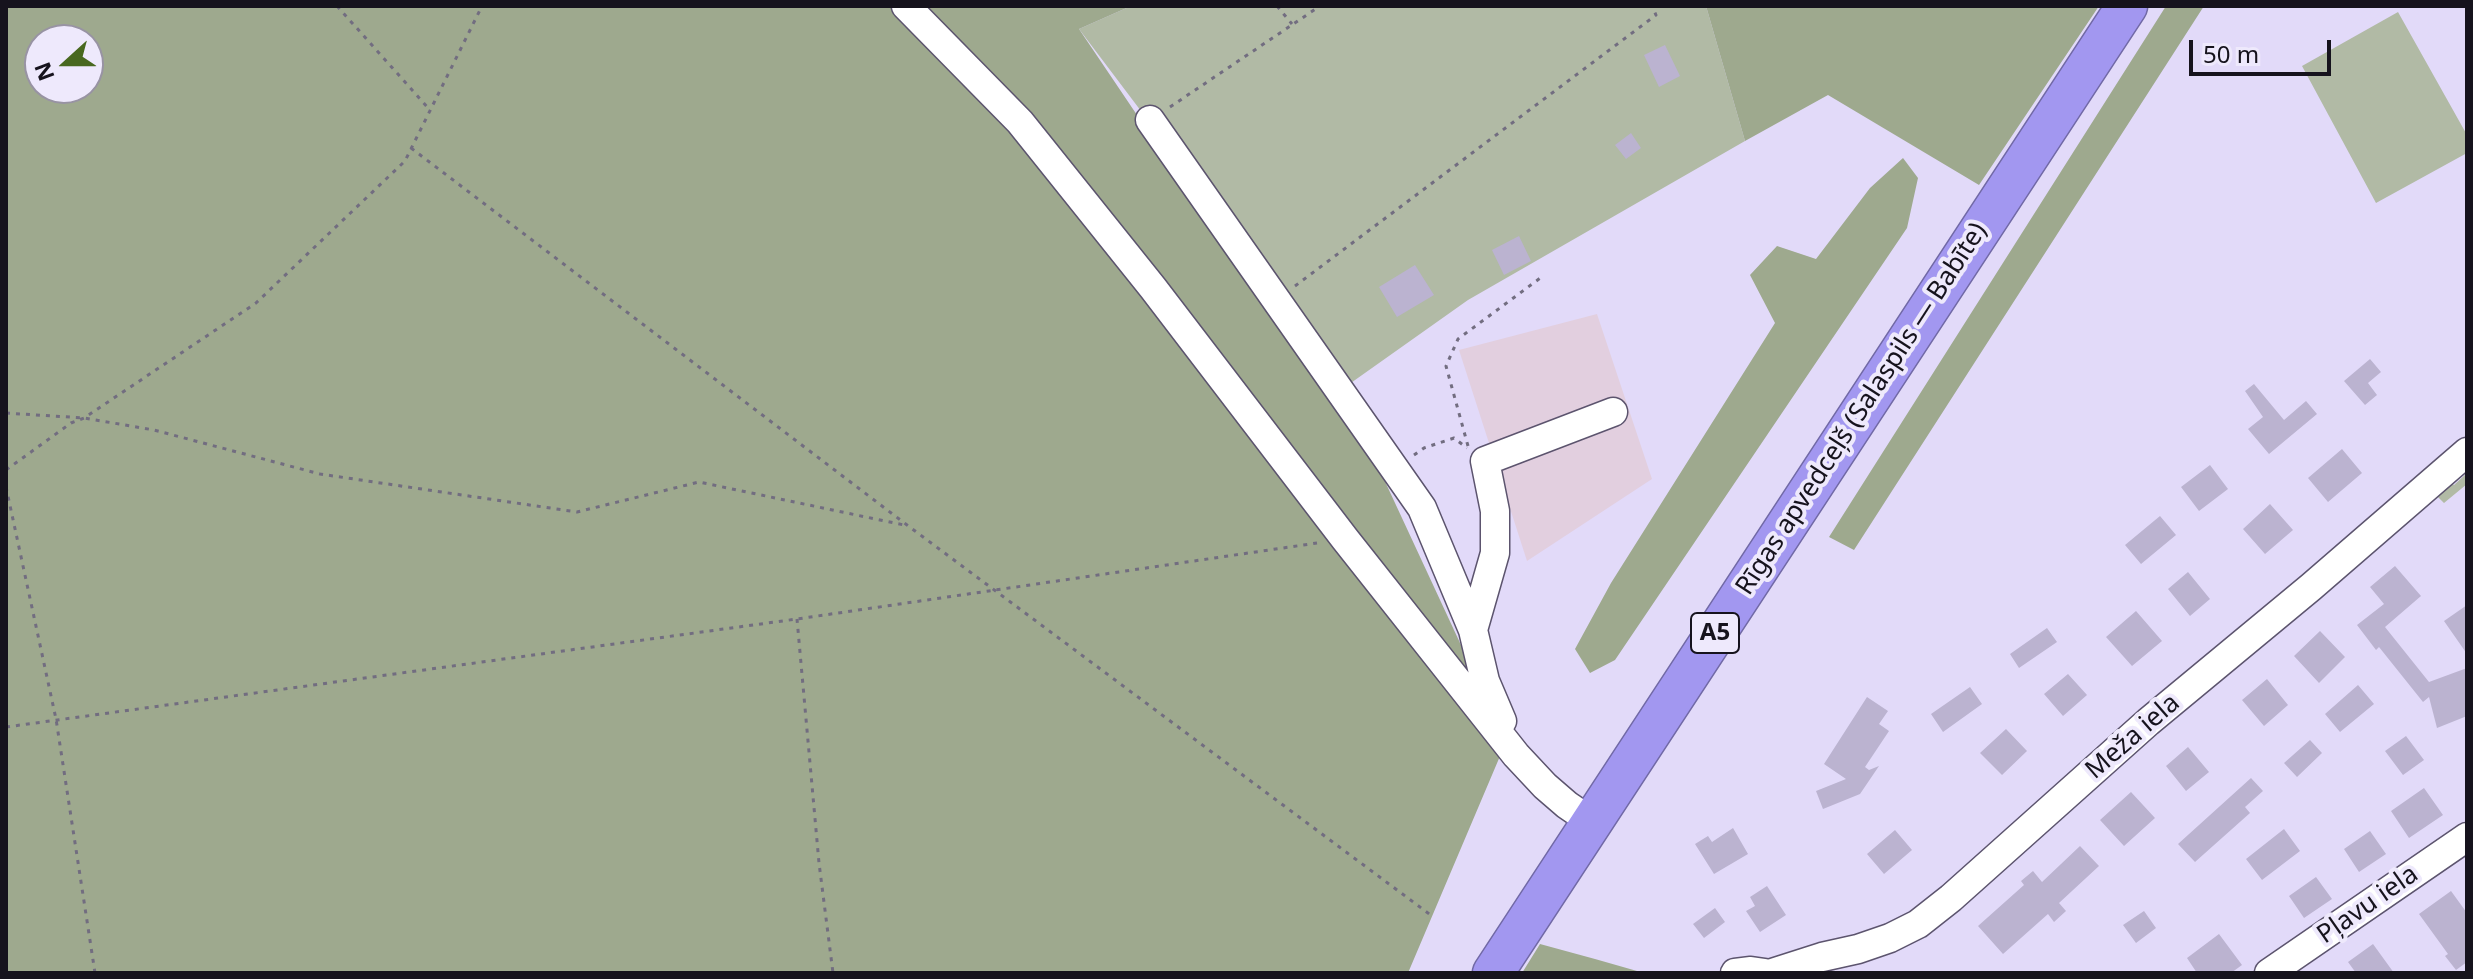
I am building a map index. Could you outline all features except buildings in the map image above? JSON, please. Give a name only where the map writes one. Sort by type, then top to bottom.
[{"type":"highway","name":"Rīgas apvedceļš (Salaspils — Babīte)","points":[[1493,973],[2127,6]]},
{"type":"street","points":[[906,6],[1020,122],[1516,755],[1545,786],[1592,822]]},
{"type":"street","points":[[1150,120],[1422,508],[1473,630],[1485,681],[1516,755]]},
{"type":"street","points":[[1473,630],[1495,553],[1495,511],[1485,461],[1613,412]]},
{"type":"street","name":"Meža iela","points":[[1772,973],[1868,945],[1918,924],[1955,895],[2148,722],[2467,452]]},
{"type":"street","name":"Pļavu iela","points":[[2269,973],[2467,837]]},
{"type":"street","points":[[1735,973],[1765,973]]},
{"type":"path","points":[[337,6],[430,110]]},
{"type":"path","points":[[6,470],[71,423],[84,418],[256,303],[405,161],[482,6]]},
{"type":"path","points":[[1277,6],[1292,24]]},
{"type":"path","points":[[1150,120],[1320,6]]},
{"type":"path","points":[[1276,300],[1656,15],[1652,6]]},
{"type":"path","points":[[411,148],[907,525],[1432,916]]},
{"type":"path","points":[[1395,469],[1424,448],[1454,438],[1469,449],[1446,366],[1458,339],[1543,276]]},
{"type":"path","points":[[6,413],[84,418],[154,430],[320,474],[577,512],[699,482],[907,525]]},
{"type":"path","points":[[6,487],[56,719],[95,973]]},
{"type":"path","points":[[6,727],[797,619],[1345,539]]},
{"type":"path","points":[[797,619],[819,863],[833,973]]},
{"type":"shaded area","points":[[1597,314],[1652,479],[1527,561],[1459,350]]},
{"type":"green space","points":[[6,6],[1131,6],[1079,29],[1315,379],[1343,391],[1506,742],[1408,973],[6,973]]},
{"type":"green space","points":[[1131,6],[1706,6],[1745,141],[1468,300],[1348,385],[1079,29]]},
{"type":"green space","points":[[1706,6],[2099,6],[1979,185],[1828,95],[1745,141]]},
{"type":"green space","points":[[2166,6],[2204,6],[1854,550],[1829,537]]},
{"type":"green space","points":[[2398,12],[2467,135],[2467,153],[2376,203],[2302,66]]},
{"type":"green space","points":[[1903,158],[1918,178],[1907,228],[1615,660],[1590,673],[1575,649],[1611,583],[1775,323],[1750,275],[1777,246],[1816,259],[1870,188]]},
{"type":"green space","points":[[2467,473],[2467,484],[2444,503],[2433,492],[2447,479],[2454,485]]},
{"type":"green space","points":[[1540,944],[1595,959],[1644,973],[1522,973]]}]
